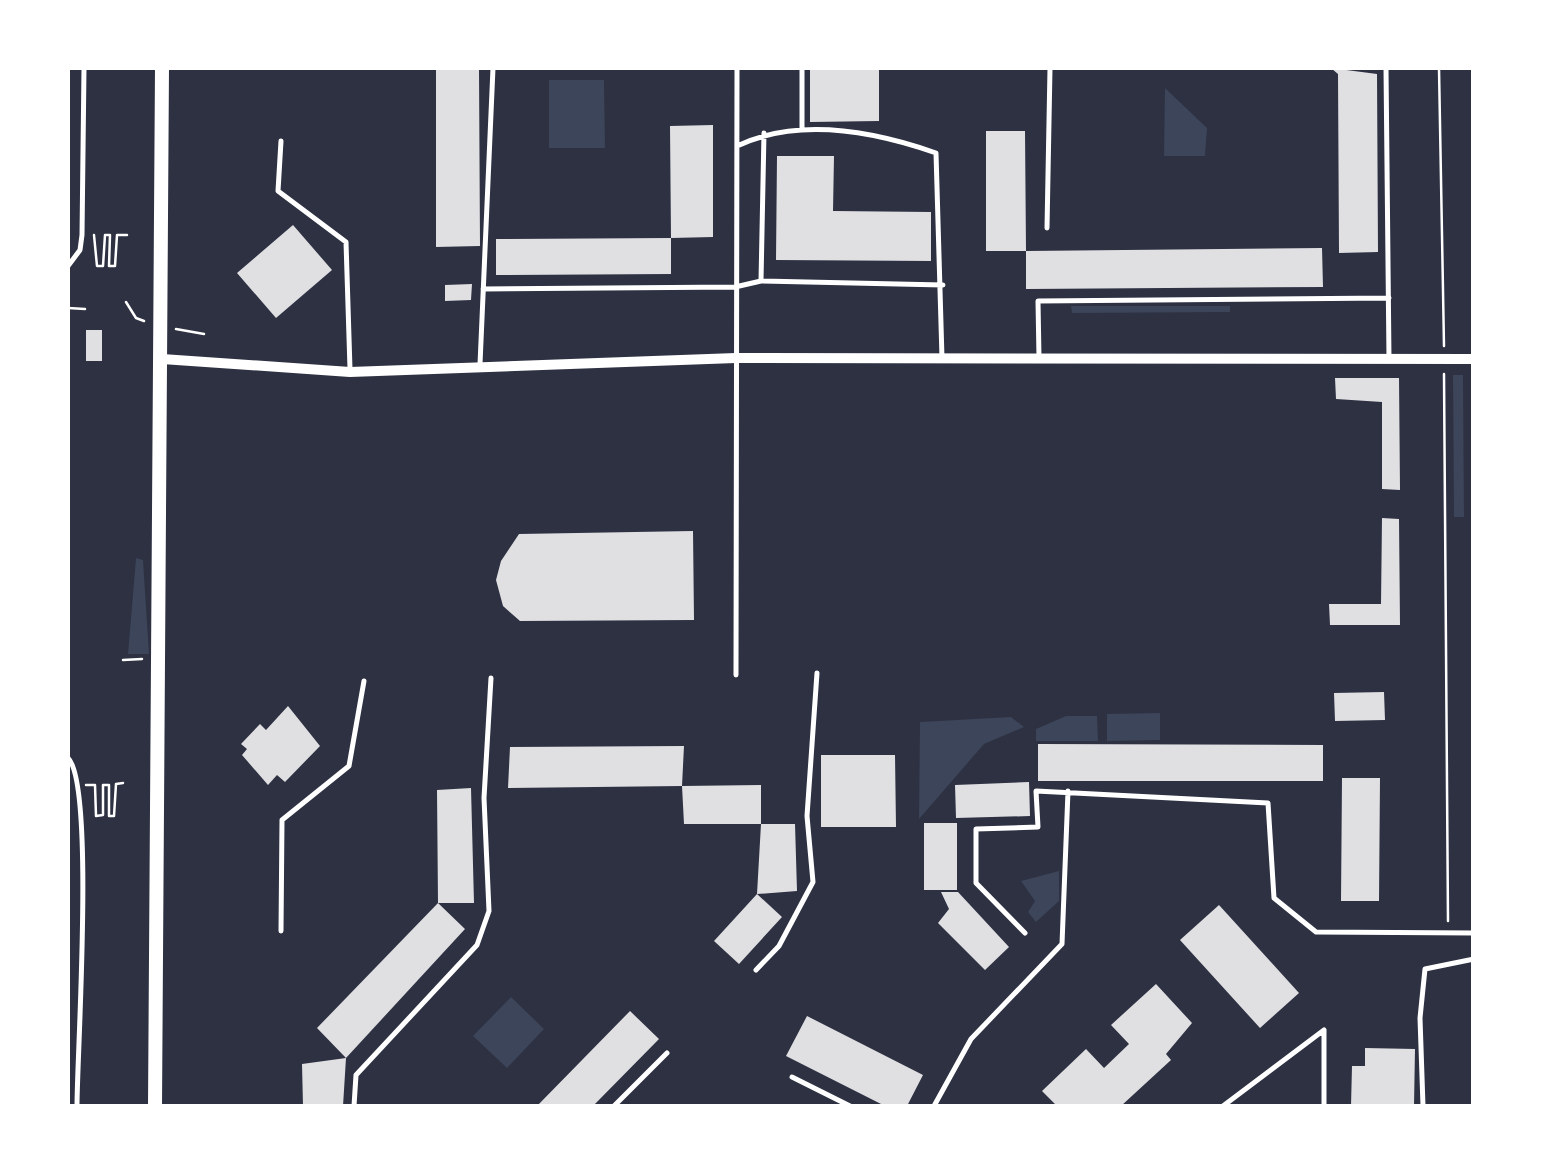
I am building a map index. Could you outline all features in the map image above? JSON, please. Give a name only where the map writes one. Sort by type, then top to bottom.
[{"type":"street","points":[[155,1106],[162,68]]},
{"type":"street","points":[[162,359],[350,372],[736,358],[1474,359]]},
{"type":"lane","points":[[68,266],[80,250],[82,234],[84,68]]},
{"type":"lane","points":[[480,367],[492,68]]},
{"type":"lane","points":[[736,675],[737,68]]},
{"type":"lane","points":[[802,68],[802,128]]},
{"type":"lane","points":[[1047,228],[1050,68]]},
{"type":"lane","points":[[1386,68],[1389,360]]},
{"type":"lane","points":[[737,146],[764,133],[802,128],[936,153],[943,285],[942,358]]},
{"type":"lane","points":[[760,282],[764,133]]},
{"type":"lane","points":[[281,142],[278,191],[346,242],[350,372]]},
{"type":"lane","points":[[483,290],[735,287],[760,282],[943,285]]},
{"type":"lane","points":[[1039,358],[1038,302],[1389,298]]},
{"type":"lane","points":[[756,970],[779,946],[812,882],[807,816],[817,673]]},
{"type":"lane","points":[[354,1106],[356,1075],[477,945],[489,911],[484,798],[491,678]]},
{"type":"lane","points":[[281,931],[282,820],[349,766],[364,681]]},
{"type":"lane","points":[[68,758],[80,785],[82,843],[77,1106]]},
{"type":"lane","points":[[1025,933],[976,883],[976,828],[1038,827],[1036,791],[1068,791],[1268,803],[1274,898],[1316,932],[1474,933]]},
{"type":"lane","points":[[934,1106],[972,1039],[1062,944],[1068,791]]},
{"type":"lane","points":[[1423,1106],[1420,1018],[1425,969],[1474,959]]},
{"type":"lane","points":[[1223,1106],[1324,1030],[1324,1106]]},
{"type":"lane","points":[[614,1106],[667,1053]]},
{"type":"lane","points":[[792,1077],[850,1106]]},
{"type":"path","points":[[1439,68],[1449,932]]},
{"type":"path","points":[[88,235],[97,235],[97,266],[103,266],[104,235],[110,235],[110,266],[115,266],[117,235],[127,235]]},
{"type":"path","points":[[68,308],[85,310]]},
{"type":"path","points":[[123,660],[159,658]]},
{"type":"path","points":[[86,785],[95,785],[96,816],[103,815],[103,785],[109,785],[109,816],[114,816],[116,784],[123,783]]},
{"type":"shaded area","points":[[549,80],[604,80],[605,148],[549,148]]},
{"type":"shaded area","points":[[1165,88],[1207,128],[1205,156],[1164,156]]},
{"type":"shaded area","points":[[1071,306],[1230,306],[1230,312],[1072,313]]},
{"type":"shaded area","points":[[1453,375],[1463,375],[1464,517],[1454,517]]},
{"type":"shaded area","points":[[136,558],[143,560],[149,654],[128,654]]},
{"type":"shaded area","points":[[1160,713],[1160,740],[1107,741],[1107,714]]},
{"type":"shaded area","points":[[1066,716],[1097,716],[1098,741],[1036,741],[1036,729]]},
{"type":"shaded area","points":[[1011,717],[1024,727],[984,744],[919,819],[920,722]]},
{"type":"shaded area","points":[[1059,871],[1059,901],[1036,922],[1028,912],[1035,901],[1021,881]]},
{"type":"shaded area","points":[[511,997],[544,1029],[507,1068],[473,1036]]},
{"type":"building","points":[[436,68],[479,68],[480,246],[436,247]]},
{"type":"building","points":[[810,68],[879,68],[879,121],[810,122]]},
{"type":"building","points":[[1331,68],[1377,74],[1378,252],[1339,253],[1338,74]]},
{"type":"building","points":[[713,125],[713,237],[671,238],[670,126]]},
{"type":"building","points":[[986,131],[1025,131],[1026,251],[986,251]]},
{"type":"building","points":[[777,156],[834,156],[833,211],[931,212],[931,261],[776,260]]},
{"type":"building","points":[[293,225],[332,270],[276,318],[237,273]]},
{"type":"building","points":[[671,238],[671,274],[496,275],[496,239]]},
{"type":"building","points":[[1322,248],[1323,287],[1026,289],[1026,251]]},
{"type":"building","points":[[472,284],[471,300],[445,301],[445,285]]},
{"type":"building","points":[[86,330],[102,330],[102,361],[86,361]]},
{"type":"building","points":[[1335,378],[1399,378],[1400,490],[1382,489],[1382,402],[1336,399]]},
{"type":"building","points":[[1382,518],[1399,519],[1400,625],[1330,625],[1329,604],[1381,604]]},
{"type":"building","points":[[693,531],[694,620],[520,621],[503,606],[496,580],[501,561],[519,534]]},
{"type":"building","points":[[1384,692],[1385,720],[1335,721],[1334,693]]},
{"type":"building","points":[[288,706],[320,746],[285,782],[277,775],[268,785],[242,755],[247,749],[241,744],[260,724],[266,730]]},
{"type":"building","points":[[1038,744],[1323,745],[1323,781],[1038,781]]},
{"type":"building","points":[[684,746],[682,786],[508,788],[510,747]]},
{"type":"building","points":[[821,755],[895,755],[896,827],[821,827]]},
{"type":"building","points":[[1342,778],[1380,778],[1379,901],[1341,901]]},
{"type":"building","points":[[1029,782],[1030,816],[956,818],[955,785]]},
{"type":"building","points":[[761,785],[761,824],[684,824],[682,786]]},
{"type":"building","points":[[471,788],[474,903],[438,903],[437,790]]},
{"type":"building","points":[[924,823],[957,823],[957,890],[924,890]]},
{"type":"building","points":[[761,824],[795,824],[797,891],[757,894]]},
{"type":"building","points":[[941,892],[958,892],[1009,947],[985,970],[938,923],[949,909]]},
{"type":"building","points":[[757,894],[782,917],[739,964],[714,941]]},
{"type":"building","points":[[438,903],[465,929],[346,1058],[317,1028]]},
{"type":"building","points":[[1219,905],[1299,993],[1260,1028],[1180,940]]},
{"type":"building","points":[[1156,984],[1192,1023],[1166,1054],[1171,1060],[1121,1106],[1057,1106],[1042,1091],[1086,1049],[1104,1068],[1129,1044],[1111,1025]]},
{"type":"building","points":[[630,1011],[659,1039],[593,1106],[537,1106]]},
{"type":"building","points":[[807,1016],[923,1075],[907,1106],[885,1106],[786,1056]]},
{"type":"building","points":[[1365,1048],[1415,1049],[1414,1106],[1351,1106],[1352,1066],[1365,1066]]},
{"type":"building","points":[[346,1058],[343,1106],[303,1106],[302,1064]]}]
